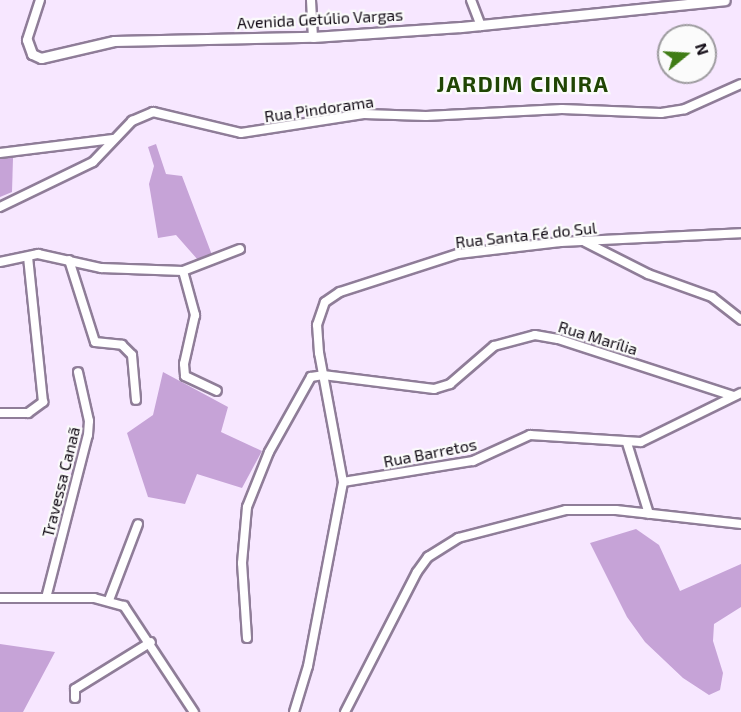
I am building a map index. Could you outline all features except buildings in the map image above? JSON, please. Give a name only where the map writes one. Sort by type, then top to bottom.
[{"type":"street","points":[[27,40],[40,0]]},
{"type":"street","points":[[311,0],[312,37]]},
{"type":"street","points":[[471,0],[481,26]]},
{"type":"street","name":"Avenida Getúlio Vargas","points":[[27,40],[32,54],[41,58],[131,40],[312,37],[481,26],[725,0]]},
{"type":"street","name":"Rua Pindorama","points":[[0,207],[93,162],[132,121],[153,112],[241,133],[364,114],[426,116],[562,109],[661,113],[685,109],[741,84]]},
{"type":"street","points":[[0,153],[113,139]]},
{"type":"street","name":"Rua Santa Fé do Sul","points":[[343,482],[323,375],[317,326],[320,312],[330,297],[458,254],[585,242],[741,233]]},
{"type":"street","points":[[585,242],[648,274],[712,297],[741,320]]},
{"type":"street","points":[[0,262],[38,254],[101,268],[183,271],[240,249]]},
{"type":"street","points":[[0,413],[28,413],[43,402],[28,257]]},
{"type":"street","points":[[69,260],[95,342],[134,348],[138,358]]},
{"type":"street","points":[[183,271],[195,315],[183,371],[192,382],[217,391]]},
{"type":"street","name":"Rua Marília","points":[[323,375],[434,389],[450,384],[503,342],[547,336],[737,394]]},
{"type":"street","points":[[127,347],[135,367],[136,400]]},
{"type":"street","name":"Travessa Canaã","points":[[46,598],[90,421],[78,372]]},
{"type":"street","points":[[247,638],[242,563],[247,507],[269,452],[305,383],[323,375]]},
{"type":"street","name":"Rua Barretos","points":[[343,482],[473,461],[530,435],[627,443],[648,440],[737,394]]},
{"type":"street","points":[[627,443],[649,514]]},
{"type":"street","points":[[294,712],[308,666],[343,482]]},
{"type":"street","points":[[345,712],[417,572],[442,546],[488,528],[566,510],[649,514],[741,524]]},
{"type":"street","points":[[109,600],[138,524]]},
{"type":"street","points":[[0,598],[109,600],[128,608],[194,712]]},
{"type":"street","points":[[75,698],[75,688],[151,642]]},
{"type":"shaded area","points":[[156,144],[166,174],[182,176],[212,255],[198,260],[176,235],[158,238],[149,184],[154,166],[148,147]]},
{"type":"shaded area","points":[[0,157],[13,158],[12,192],[0,197]]},
{"type":"shaded area","points":[[163,372],[228,407],[221,432],[262,451],[242,488],[197,474],[185,504],[148,497],[127,433],[153,415]]},
{"type":"shaded area","points":[[636,529],[659,545],[680,591],[741,564],[741,607],[714,624],[713,641],[723,673],[720,690],[709,695],[683,678],[645,642],[627,617],[590,543]]},
{"type":"shaded area","points":[[0,644],[55,652],[23,712],[0,712]]},
{"type":"district","name":"JARDIM CINIRA","points":[[523,84]]}]
